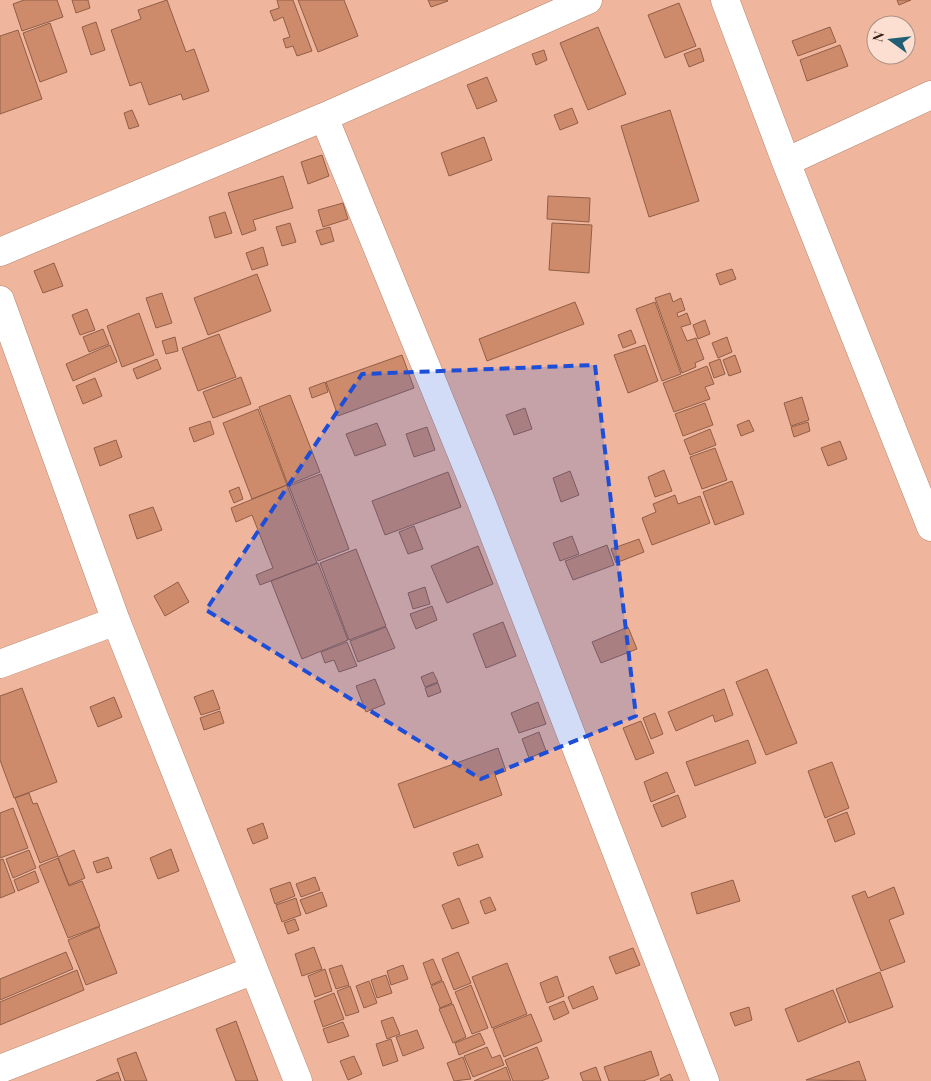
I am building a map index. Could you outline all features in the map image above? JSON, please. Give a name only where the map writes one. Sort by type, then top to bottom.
[{"type":"street","points":[[0,252],[324,117],[588,0]]},
{"type":"street","points":[[725,0],[786,162],[931,527]]},
{"type":"street","points":[[786,162],[931,95]]},
{"type":"street","points":[[324,117],[482,501],[705,1081]]},
{"type":"street","points":[[0,300],[116,621],[298,1081]]},
{"type":"street","points":[[0,664],[116,621]]},
{"type":"street","points":[[0,1068],[254,970]]},
{"type":"highlighted area","points":[[595,365],[636,716],[481,779],[206,610],[362,374]]},
{"type":"building","points":[[24,0],[57,0],[63,17],[22,31],[13,4]]},
{"type":"building","points":[[72,0],[88,0],[90,8],[76,13]]},
{"type":"building","points":[[167,0],[186,52],[194,49],[209,91],[183,100],[181,94],[149,105],[141,82],[130,86],[111,30],[141,19],[138,10]]},
{"type":"building","points":[[277,0],[293,0],[312,51],[297,56],[293,46],[286,48],[283,39],[290,37],[283,17],[274,21],[270,11],[279,8]]},
{"type":"building","points":[[298,0],[344,0],[358,36],[318,52]]},
{"type":"building","points":[[428,0],[447,0],[448,1],[431,7]]},
{"type":"building","points":[[897,0],[911,0],[899,5]]},
{"type":"building","points":[[679,3],[696,46],[665,58],[648,15]]},
{"type":"building","points":[[96,22],[105,50],[91,55],[82,27]]},
{"type":"building","points":[[50,23],[67,72],[40,82],[23,33]]},
{"type":"building","points":[[598,27],[626,94],[588,110],[560,43]]},
{"type":"building","points":[[830,27],[836,42],[798,56],[792,41]]},
{"type":"building","points":[[18,30],[42,99],[0,114],[0,36]]},
{"type":"building","points":[[840,45],[848,66],[807,81],[800,60]]},
{"type":"building","points":[[700,48],[704,61],[689,67],[684,54]]},
{"type":"building","points":[[544,50],[547,60],[536,65],[532,54]]},
{"type":"building","points":[[487,77],[497,101],[477,109],[467,85]]},
{"type":"building","points":[[572,108],[578,123],[560,130],[554,115]]},
{"type":"building","points":[[132,110],[139,126],[129,129],[124,113]]},
{"type":"building","points":[[670,110],[699,201],[649,217],[621,126]]},
{"type":"building","points":[[484,137],[492,160],[449,176],[441,153]]},
{"type":"building","points":[[322,155],[329,176],[308,184],[301,162]]},
{"type":"building","points":[[283,176],[293,208],[253,220],[256,230],[242,235],[228,193]]},
{"type":"building","points":[[548,196],[590,198],[589,222],[547,219]]},
{"type":"building","points":[[343,203],[348,219],[323,227],[318,210]]},
{"type":"building","points":[[225,212],[232,233],[215,238],[209,217]]},
{"type":"building","points":[[290,223],[296,242],[282,246],[276,227]]},
{"type":"building","points":[[552,223],[592,225],[589,273],[549,270]]},
{"type":"building","points":[[330,227],[334,241],[321,245],[316,231]]},
{"type":"building","points":[[263,247],[268,265],[252,270],[246,253]]},
{"type":"building","points":[[54,263],[63,286],[43,293],[34,271]]},
{"type":"building","points":[[732,269],[736,279],[720,285],[716,274]]},
{"type":"building","points":[[257,274],[271,311],[208,335],[194,298]]},
{"type":"building","points":[[162,293],[172,323],[156,328],[146,298]]},
{"type":"building","points":[[670,293],[673,302],[681,298],[685,310],[677,313],[678,317],[687,313],[691,324],[681,327],[687,341],[696,338],[704,359],[695,363],[696,367],[682,373],[655,298]]},
{"type":"building","points":[[575,302],[584,324],[487,361],[479,339]]},
{"type":"building","points":[[655,302],[681,374],[662,381],[636,309]]},
{"type":"building","points":[[87,309],[95,330],[80,335],[72,315]]},
{"type":"building","points":[[139,313],[154,355],[122,367],[107,326]]},
{"type":"building","points":[[705,320],[710,334],[698,339],[693,325]]},
{"type":"building","points":[[103,329],[109,344],[89,352],[83,337]]},
{"type":"building","points":[[631,330],[636,343],[623,348],[618,335]]},
{"type":"building","points":[[219,334],[236,377],[198,391],[182,348]]},
{"type":"building","points":[[175,337],[178,351],[166,354],[162,341]]},
{"type":"building","points":[[727,337],[732,352],[718,358],[712,343]]},
{"type":"building","points":[[110,345],[117,362],[73,381],[66,364]]},
{"type":"building","points":[[645,345],[658,381],[628,393],[614,355]]},
{"type":"building","points":[[402,355],[414,388],[338,416],[326,382]]},
{"type":"building","points":[[735,355],[741,372],[729,376],[723,360]]},
{"type":"building","points":[[157,359],[161,369],[137,379],[133,369]]},
{"type":"building","points":[[720,359],[725,374],[714,378],[709,363]]},
{"type":"building","points":[[707,366],[714,384],[705,387],[710,399],[674,412],[663,383]]},
{"type":"building","points":[[241,377],[251,404],[213,418],[203,392]]},
{"type":"building","points":[[95,378],[102,396],[83,404],[76,386]]},
{"type":"building","points":[[325,382],[328,392],[312,398],[309,388]]},
{"type":"building","points":[[290,395],[320,472],[288,485],[259,407]]},
{"type":"building","points":[[802,397],[809,420],[791,426],[784,403]]},
{"type":"building","points":[[705,403],[713,425],[683,436],[675,414]]},
{"type":"building","points":[[525,408],[532,429],[514,435],[506,415]]},
{"type":"building","points":[[258,409],[287,485],[252,499],[223,423]]},
{"type":"building","points":[[749,420],[754,431],[741,436],[737,425]]},
{"type":"building","points":[[210,421],[214,434],[194,442],[189,428]]},
{"type":"building","points":[[808,422],[810,431],[794,437],[791,427]]},
{"type":"building","points":[[377,423],[386,445],[355,456],[346,434]]},
{"type":"building","points":[[427,427],[435,450],[414,457],[406,434]]},
{"type":"building","points":[[710,429],[716,445],[690,455],[684,440]]},
{"type":"building","points":[[116,440],[122,457],[100,466],[94,448]]},
{"type":"building","points":[[840,441],[847,459],[828,466],[821,448]]},
{"type":"building","points":[[715,448],[727,480],[702,489],[690,457]]},
{"type":"building","points":[[664,470],[672,491],[655,497],[648,477]]},
{"type":"building","points":[[570,471],[579,495],[561,502],[553,478]]},
{"type":"building","points":[[448,472],[461,507],[385,535],[372,501]]},
{"type":"building","points":[[321,474],[349,549],[318,561],[289,486]]},
{"type":"building","points":[[732,481],[744,514],[715,525],[703,492]]},
{"type":"building","points":[[287,485],[317,563],[260,585],[256,575],[273,568],[252,515],[236,522],[231,508]]},
{"type":"building","points":[[239,487],[243,499],[234,503],[229,491]]},
{"type":"building","points":[[675,495],[678,504],[700,496],[710,523],[652,545],[642,518],[656,512],[653,504]]},
{"type":"building","points":[[153,507],[162,530],[137,539],[129,515]]},
{"type":"building","points":[[414,526],[423,549],[408,554],[399,532]]},
{"type":"building","points":[[572,536],[579,554],[560,561],[553,543]]},
{"type":"building","points":[[639,539],[644,552],[616,563],[611,549]]},
{"type":"building","points":[[607,545],[614,565],[573,580],[565,561]]},
{"type":"building","points":[[478,546],[493,584],[447,603],[431,566]]},
{"type":"building","points":[[356,549],[386,626],[349,640],[320,563]]},
{"type":"building","points":[[318,563],[348,640],[302,659],[271,581]]},
{"type":"building","points":[[178,582],[189,602],[165,616],[154,596]]},
{"type":"building","points":[[425,587],[430,604],[413,609],[408,593]]},
{"type":"building","points":[[432,606],[437,620],[416,629],[410,614]]},
{"type":"building","points":[[503,622],[516,656],[486,668],[473,634]]},
{"type":"building","points":[[386,627],[395,648],[358,662],[350,641]]},
{"type":"building","points":[[628,627],[637,649],[601,663],[592,642]]},
{"type":"building","points":[[347,642],[357,666],[339,672],[334,660],[325,663],[321,652]]},
{"type":"building","points":[[767,669],[797,743],[766,755],[736,682]]},
{"type":"building","points":[[433,672],[438,682],[425,687],[421,677]]},
{"type":"building","points":[[375,679],[385,704],[366,712],[356,686]]},
{"type":"building","points":[[438,683],[441,692],[428,697],[425,688]]},
{"type":"building","points":[[22,688],[57,782],[14,798],[0,760],[0,696]]},
{"type":"building","points":[[724,689],[733,715],[715,722],[713,715],[676,731],[668,712]]},
{"type":"building","points":[[213,690],[220,709],[201,715],[194,697]]},
{"type":"building","points":[[114,697],[122,717],[98,727],[90,707]]},
{"type":"building","points":[[538,702],[546,724],[519,733],[511,713]]},
{"type":"building","points":[[220,711],[224,723],[204,730],[200,718]]},
{"type":"building","points":[[655,713],[663,734],[651,739],[643,718]]},
{"type":"building","points":[[641,721],[654,753],[636,760],[623,728]]},
{"type":"building","points":[[539,732],[546,751],[529,758],[522,739]]},
{"type":"building","points":[[748,740],[756,763],[695,786],[686,762]]},
{"type":"building","points":[[498,748],[506,771],[495,775],[502,795],[414,828],[398,784]]},
{"type":"building","points":[[832,762],[849,808],[825,818],[808,771]]},
{"type":"building","points":[[667,772],[675,792],[651,802],[644,782]]},
{"type":"building","points":[[29,793],[33,804],[37,803],[58,856],[40,863],[15,798]]},
{"type":"building","points":[[678,795],[686,817],[662,827],[653,805]]},
{"type":"building","points":[[13,808],[28,848],[0,858],[0,813]]},
{"type":"building","points":[[847,812],[855,834],[835,842],[827,820]]},
{"type":"building","points":[[263,823],[268,838],[253,844],[247,829]]},
{"type":"building","points":[[478,844],[483,857],[458,866],[453,853]]},
{"type":"building","points":[[171,849],[179,871],[158,879],[150,858]]},
{"type":"building","points":[[29,850],[36,868],[13,878],[6,859]]},
{"type":"building","points":[[74,850],[85,878],[69,885],[58,857]]},
{"type":"building","points":[[108,857],[112,868],[97,873],[93,862]]},
{"type":"building","points":[[58,858],[69,886],[82,881],[100,926],[68,938],[39,866]]},
{"type":"building","points":[[3,859],[15,892],[0,898],[0,860]]},
{"type":"building","points":[[35,871],[39,882],[18,891],[14,880]]},
{"type":"building","points":[[315,877],[320,890],[301,897],[296,884]]},
{"type":"building","points":[[733,880],[740,901],[697,914],[691,893]]},
{"type":"building","points":[[290,882],[295,896],[275,904],[270,889]]},
{"type":"building","points":[[894,887],[904,914],[889,920],[905,962],[881,971],[852,896],[865,891],[868,898]]},
{"type":"building","points":[[322,892],[327,906],[306,914],[300,900]]},
{"type":"building","points":[[490,897],[496,910],[485,914],[480,901]]},
{"type":"building","points":[[296,898],[301,915],[282,922],[276,905]]},
{"type":"building","points":[[459,898],[469,923],[452,929],[442,905]]},
{"type":"building","points":[[295,919],[299,930],[288,934],[284,923]]},
{"type":"building","points":[[99,927],[117,973],[86,985],[68,940]]},
{"type":"building","points":[[314,947],[322,969],[302,976],[295,954]]},
{"type":"building","points":[[633,948],[640,965],[616,974],[609,957]]},
{"type":"building","points":[[66,952],[73,969],[0,1000],[0,979]]},
{"type":"building","points":[[458,952],[471,983],[454,990],[442,959]]},
{"type":"building","points":[[433,959],[442,980],[431,985],[423,963]]},
{"type":"building","points":[[507,963],[527,1014],[492,1028],[472,977]]},
{"type":"building","points":[[342,965],[349,985],[336,989],[329,969]]},
{"type":"building","points":[[403,965],[408,979],[391,985],[387,971]]},
{"type":"building","points":[[325,969],[332,991],[315,997],[308,976]]},
{"type":"building","points":[[77,970],[84,990],[0,1025],[0,1002]]},
{"type":"building","points":[[880,972],[893,1007],[849,1023],[836,989]]},
{"type":"building","points":[[386,975],[392,993],[377,998],[371,980]]},
{"type":"building","points":[[557,976],[564,996],[547,1003],[540,983]]},
{"type":"building","points":[[369,981],[377,1003],[364,1008],[356,986]]},
{"type":"building","points":[[443,981],[452,1003],[440,1008],[431,986]]},
{"type":"building","points":[[471,985],[488,1028],[472,1034],[455,992]]},
{"type":"building","points":[[350,986],[359,1012],[346,1016],[337,991]]},
{"type":"building","points":[[593,986],[598,999],[573,1009],[568,997]]},
{"type":"building","points":[[833,990],[846,1022],[798,1042],[785,1009]]},
{"type":"building","points":[[334,993],[344,1019],[323,1027],[314,1001]]},
{"type":"building","points":[[564,1001],[569,1013],[554,1020],[549,1007]]},
{"type":"building","points":[[453,1004],[466,1037],[453,1043],[439,1009]]},
{"type":"building","points":[[749,1007],[752,1020],[735,1026],[730,1013]]},
{"type":"building","points":[[531,1014],[542,1041],[504,1057],[493,1029]]},
{"type":"building","points":[[393,1017],[400,1034],[387,1039],[381,1021]]},
{"type":"building","points":[[236,1021],[258,1081],[236,1081],[216,1029]]},
{"type":"building","points":[[343,1022],[349,1036],[328,1043],[323,1029]]},
{"type":"building","points":[[417,1030],[424,1048],[403,1056],[396,1037]]},
{"type":"building","points":[[480,1033],[485,1044],[459,1055],[455,1043]]},
{"type":"building","points":[[391,1039],[398,1061],[383,1066],[376,1044]]},
{"type":"building","points":[[487,1047],[492,1058],[500,1055],[504,1065],[473,1077],[464,1056]]},
{"type":"building","points":[[537,1047],[549,1078],[541,1081],[513,1081],[505,1060]]},
{"type":"building","points":[[651,1051],[659,1075],[643,1081],[609,1081],[604,1067]]},
{"type":"building","points":[[136,1052],[147,1081],[125,1081],[117,1059]]},
{"type":"building","points":[[354,1056],[362,1074],[348,1080],[340,1061]]},
{"type":"building","points":[[463,1057],[471,1079],[454,1081],[447,1063]]},
{"type":"building","points":[[859,1061],[866,1081],[806,1080]]},
{"type":"building","points":[[506,1067],[511,1081],[474,1081]]},
{"type":"building","points":[[596,1067],[601,1081],[583,1081],[580,1073]]},
{"type":"building","points":[[118,1072],[121,1081],[96,1081]]},
{"type":"building","points":[[670,1074],[673,1081],[661,1081],[660,1079]]}]
